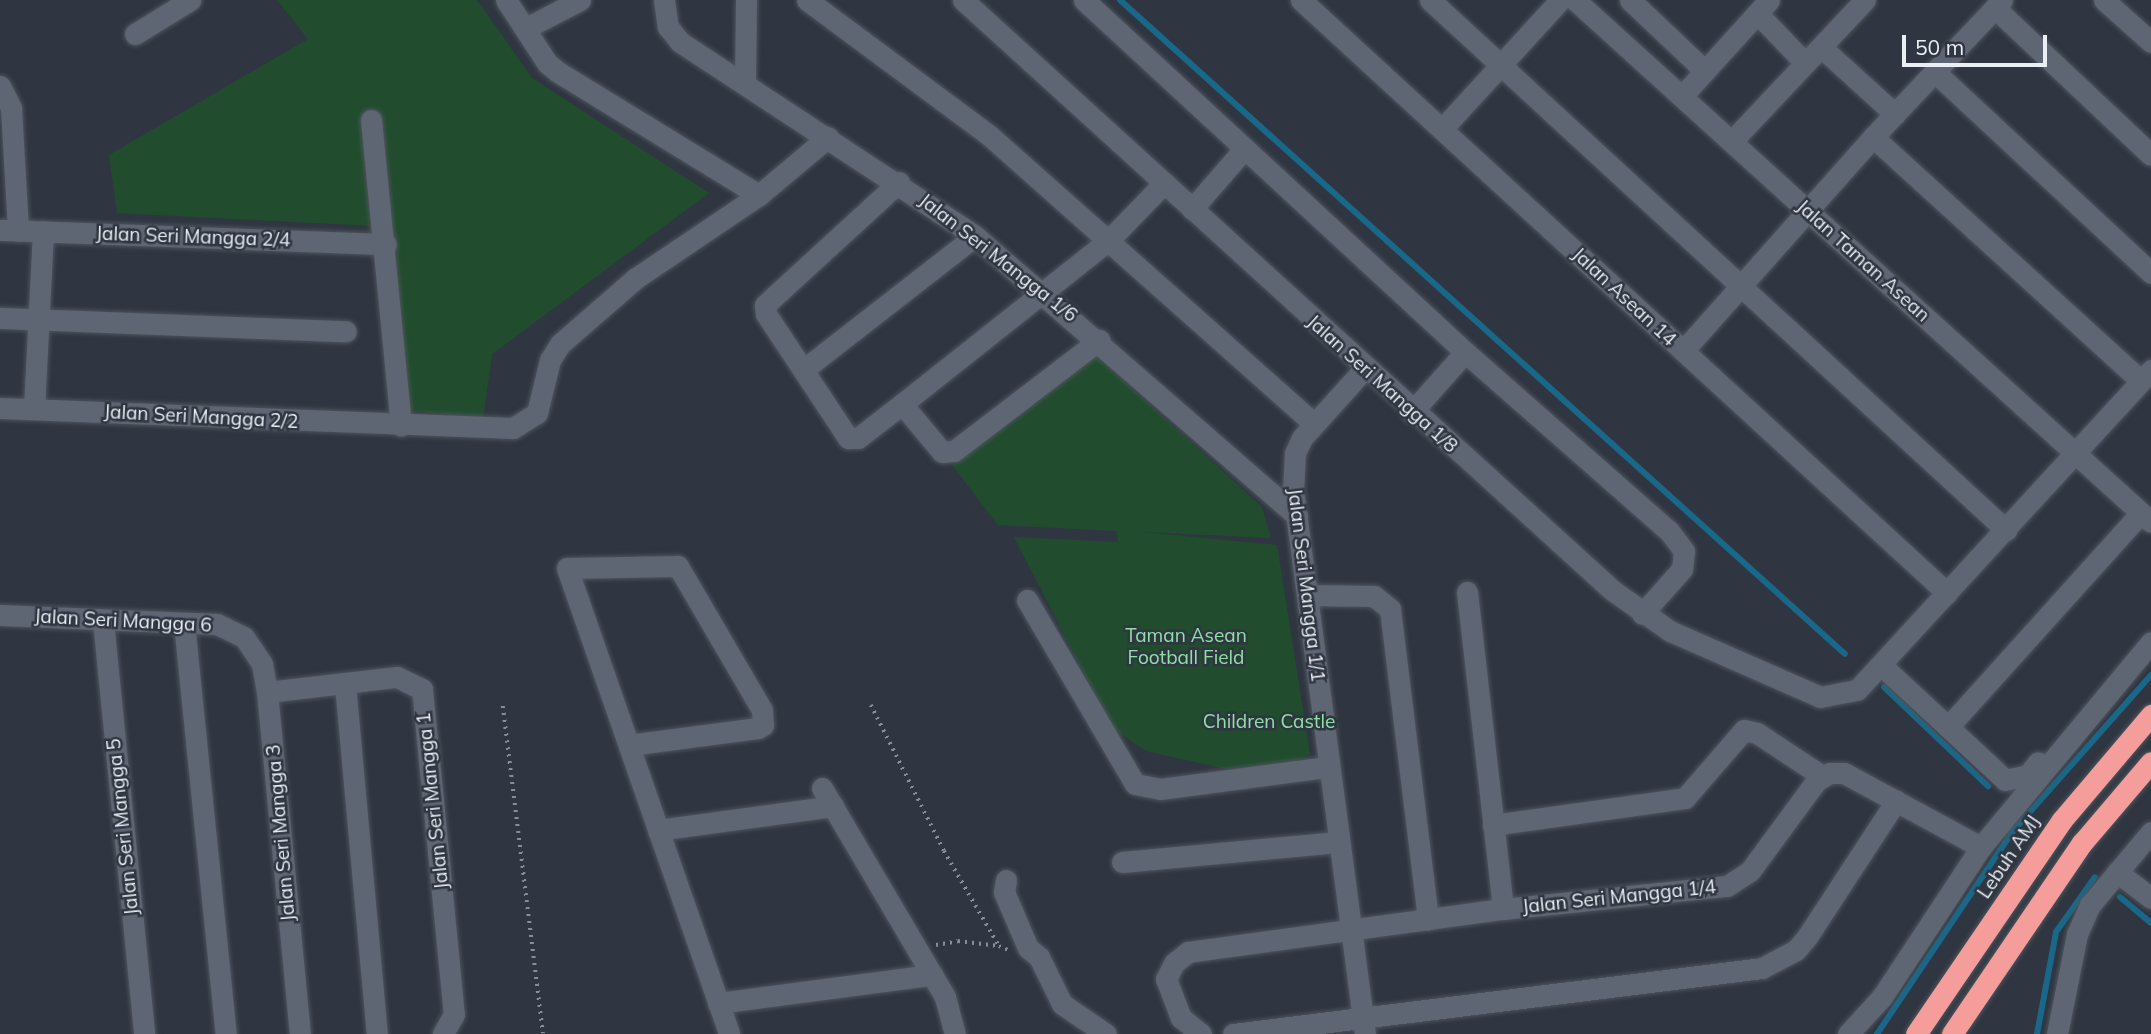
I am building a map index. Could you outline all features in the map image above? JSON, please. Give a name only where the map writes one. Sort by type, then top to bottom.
[{"type":"highway","name":"Lebuh AMJ","points":[[1916,1034],[2062,820],[2151,715]]},
{"type":"highway","points":[[1952,1034],[2082,843],[2148,769]]},
{"type":"street","points":[[135,34],[191,0]]},
{"type":"street","points":[[506,0],[547,63],[558,72],[760,195]]},
{"type":"street","points":[[526,28],[580,0]]},
{"type":"street","name":"Jalan Seri Mangga 1/6","points":[[664,0],[673,35],[899,182],[975,236],[1100,340],[1297,516]]},
{"type":"street","points":[[745,83],[746,0]]},
{"type":"street","points":[[807,0],[972,121],[1313,423]]},
{"type":"street","points":[[1084,0],[1465,352],[1678,541],[1684,551],[1682,569],[1642,614]]},
{"type":"street","name":"Jalan Asean 14","points":[[1301,0],[1947,593]]},
{"type":"street","points":[[1430,0],[1742,283],[2006,530]]},
{"type":"street","points":[[1442,129],[1560,0]]},
{"type":"street","name":"Jalan Taman Asean","points":[[1575,0],[2146,518]]},
{"type":"street","points":[[1630,0],[1705,71]]},
{"type":"street","points":[[1732,141],[1866,0]]},
{"type":"street","points":[[2104,0],[2151,42]]},
{"type":"street","name":"Jalan Seri Mangga 1/8","points":[[968,1],[1412,412],[1642,614],[1670,631],[1819,697],[1844,696],[1857,690],[1881,665]]},
{"type":"street","points":[[1683,96],[1765,4],[1805,63]]},
{"type":"street","points":[[1683,351],[1873,136],[1936,73],[1998,4],[2151,155]]},
{"type":"street","points":[[1821,47],[1895,114]]},
{"type":"street","points":[[1936,73],[2151,273]]},
{"type":"street","points":[[0,86],[11,108],[7,137],[9,230]]},
{"type":"street","points":[[371,120],[386,244],[401,426]]},
{"type":"street","points":[[1873,136],[2146,376],[1881,665],[2005,780],[2028,775],[2151,624]]},
{"type":"street","name":"Jalan Seri Mangga 2/2","points":[[0,408],[498,429],[526,422],[543,400],[550,360],[560,344],[636,278],[760,195],[828,137]]},
{"type":"street","points":[[1192,209],[1244,149]]},
{"type":"street","points":[[899,182],[765,305],[766,314],[848,438],[858,438],[1045,294],[1108,241],[1164,183]]},
{"type":"street","name":"Jalan Seri Mangga 2/4","points":[[9,230],[386,244]]},
{"type":"street","points":[[34,410],[43,231]]},
{"type":"street","points":[[803,370],[975,236]]},
{"type":"street","points":[[0,318],[346,331]]},
{"type":"street","points":[[902,404],[942,452],[954,451],[1100,340]]},
{"type":"street","points":[[1412,412],[1465,352]]},
{"type":"street","name":"Jalan Seri Mangga 1/1","points":[[1364,368],[1313,423],[1295,453],[1297,516],[1328,768],[1364,1025]]},
{"type":"street","points":[[1948,727],[2146,518]]},
{"type":"street","points":[[629,745],[758,728],[763,725],[762,710],[678,566],[566,568],[729,1034]]},
{"type":"street","points":[[1467,592],[1503,909]]},
{"type":"street","points":[[1308,595],[1374,596],[1390,610],[1428,920]]},
{"type":"street","points":[[1027,600],[1135,784],[1160,789],[1328,768]]},
{"type":"street","name":"Jalan Seri Mangga 6","points":[[0,615],[217,624],[244,637]]},
{"type":"street","name":"Jalan Seri Mangga 5","points":[[103,621],[144,1034]]},
{"type":"street","points":[[184,623],[226,1034]]},
{"type":"street","name":"Jalan Seri Mangga 3","points":[[244,637],[261,664],[267,692],[300,1034]]},
{"type":"street","points":[[1848,1034],[1882,997],[1981,847],[2151,642]]},
{"type":"street","name":"Jalan Seri Mangga 1","points":[[267,692],[397,677],[422,689],[454,1014],[445,1031]]},
{"type":"street","points":[[345,684],[377,1034]]},
{"type":"street","points":[[1493,825],[1685,799],[1744,730],[1757,733],[1822,776],[1844,773],[1981,847]]},
{"type":"street","name":"Jalan Seri Mangga 1/4","points":[[1201,1034],[1181,1018],[1166,979],[1174,963],[1188,952],[1503,909],[1727,887],[1750,871],[1822,776]]},
{"type":"street","points":[[658,830],[828,797],[945,997],[955,1034]]},
{"type":"street","points":[[1233,1034],[1364,1025],[1762,968],[1788,955],[1807,937],[1896,801]]},
{"type":"street","points":[[2057,1034],[2077,934],[2090,905],[2151,832]]},
{"type":"street","points":[[1122,862],[1338,842]]},
{"type":"street","points":[[2117,872],[2151,898]]},
{"type":"street","points":[[1006,880],[1004,892],[1028,948],[1039,957],[1062,1004],[1106,1034]]},
{"type":"street","points":[[718,1003],[932,975]]},
{"type":"path","points":[[871,705],[944,851],[999,946],[1015,957],[1039,957]]},
{"type":"path","points":[[503,706],[543,1034]]},
{"type":"path","points":[[913,943],[943,945],[958,941],[999,946]]},
{"type":"green space","points":[[277,0],[477,0],[532,78],[709,193],[492,354],[483,420],[402,409],[373,226],[117,213],[109,155],[308,39]]},
{"type":"green space","points":[[1095,355],[1262,507],[1271,538],[1141,532],[1277,545],[1310,754],[1266,778],[1146,751],[1112,728],[1014,537],[1118,542],[1117,531],[998,525],[952,465]]},
{"type":"waterway","points":[[1120,0],[1845,654]]},
{"type":"waterway","points":[[1877,1034],[2013,831],[2151,675]]},
{"type":"waterway","points":[[1884,687],[1988,786]]},
{"type":"waterway","points":[[2037,1034],[2056,932],[2095,877]]},
{"type":"waterway","points":[[2120,897],[2151,923]]},
{"type":"park label","name":"Taman Asean Football Field","points":[[1186,647]]},
{"type":"park label","name":"Children Castle","points":[[1269,722]]}]
